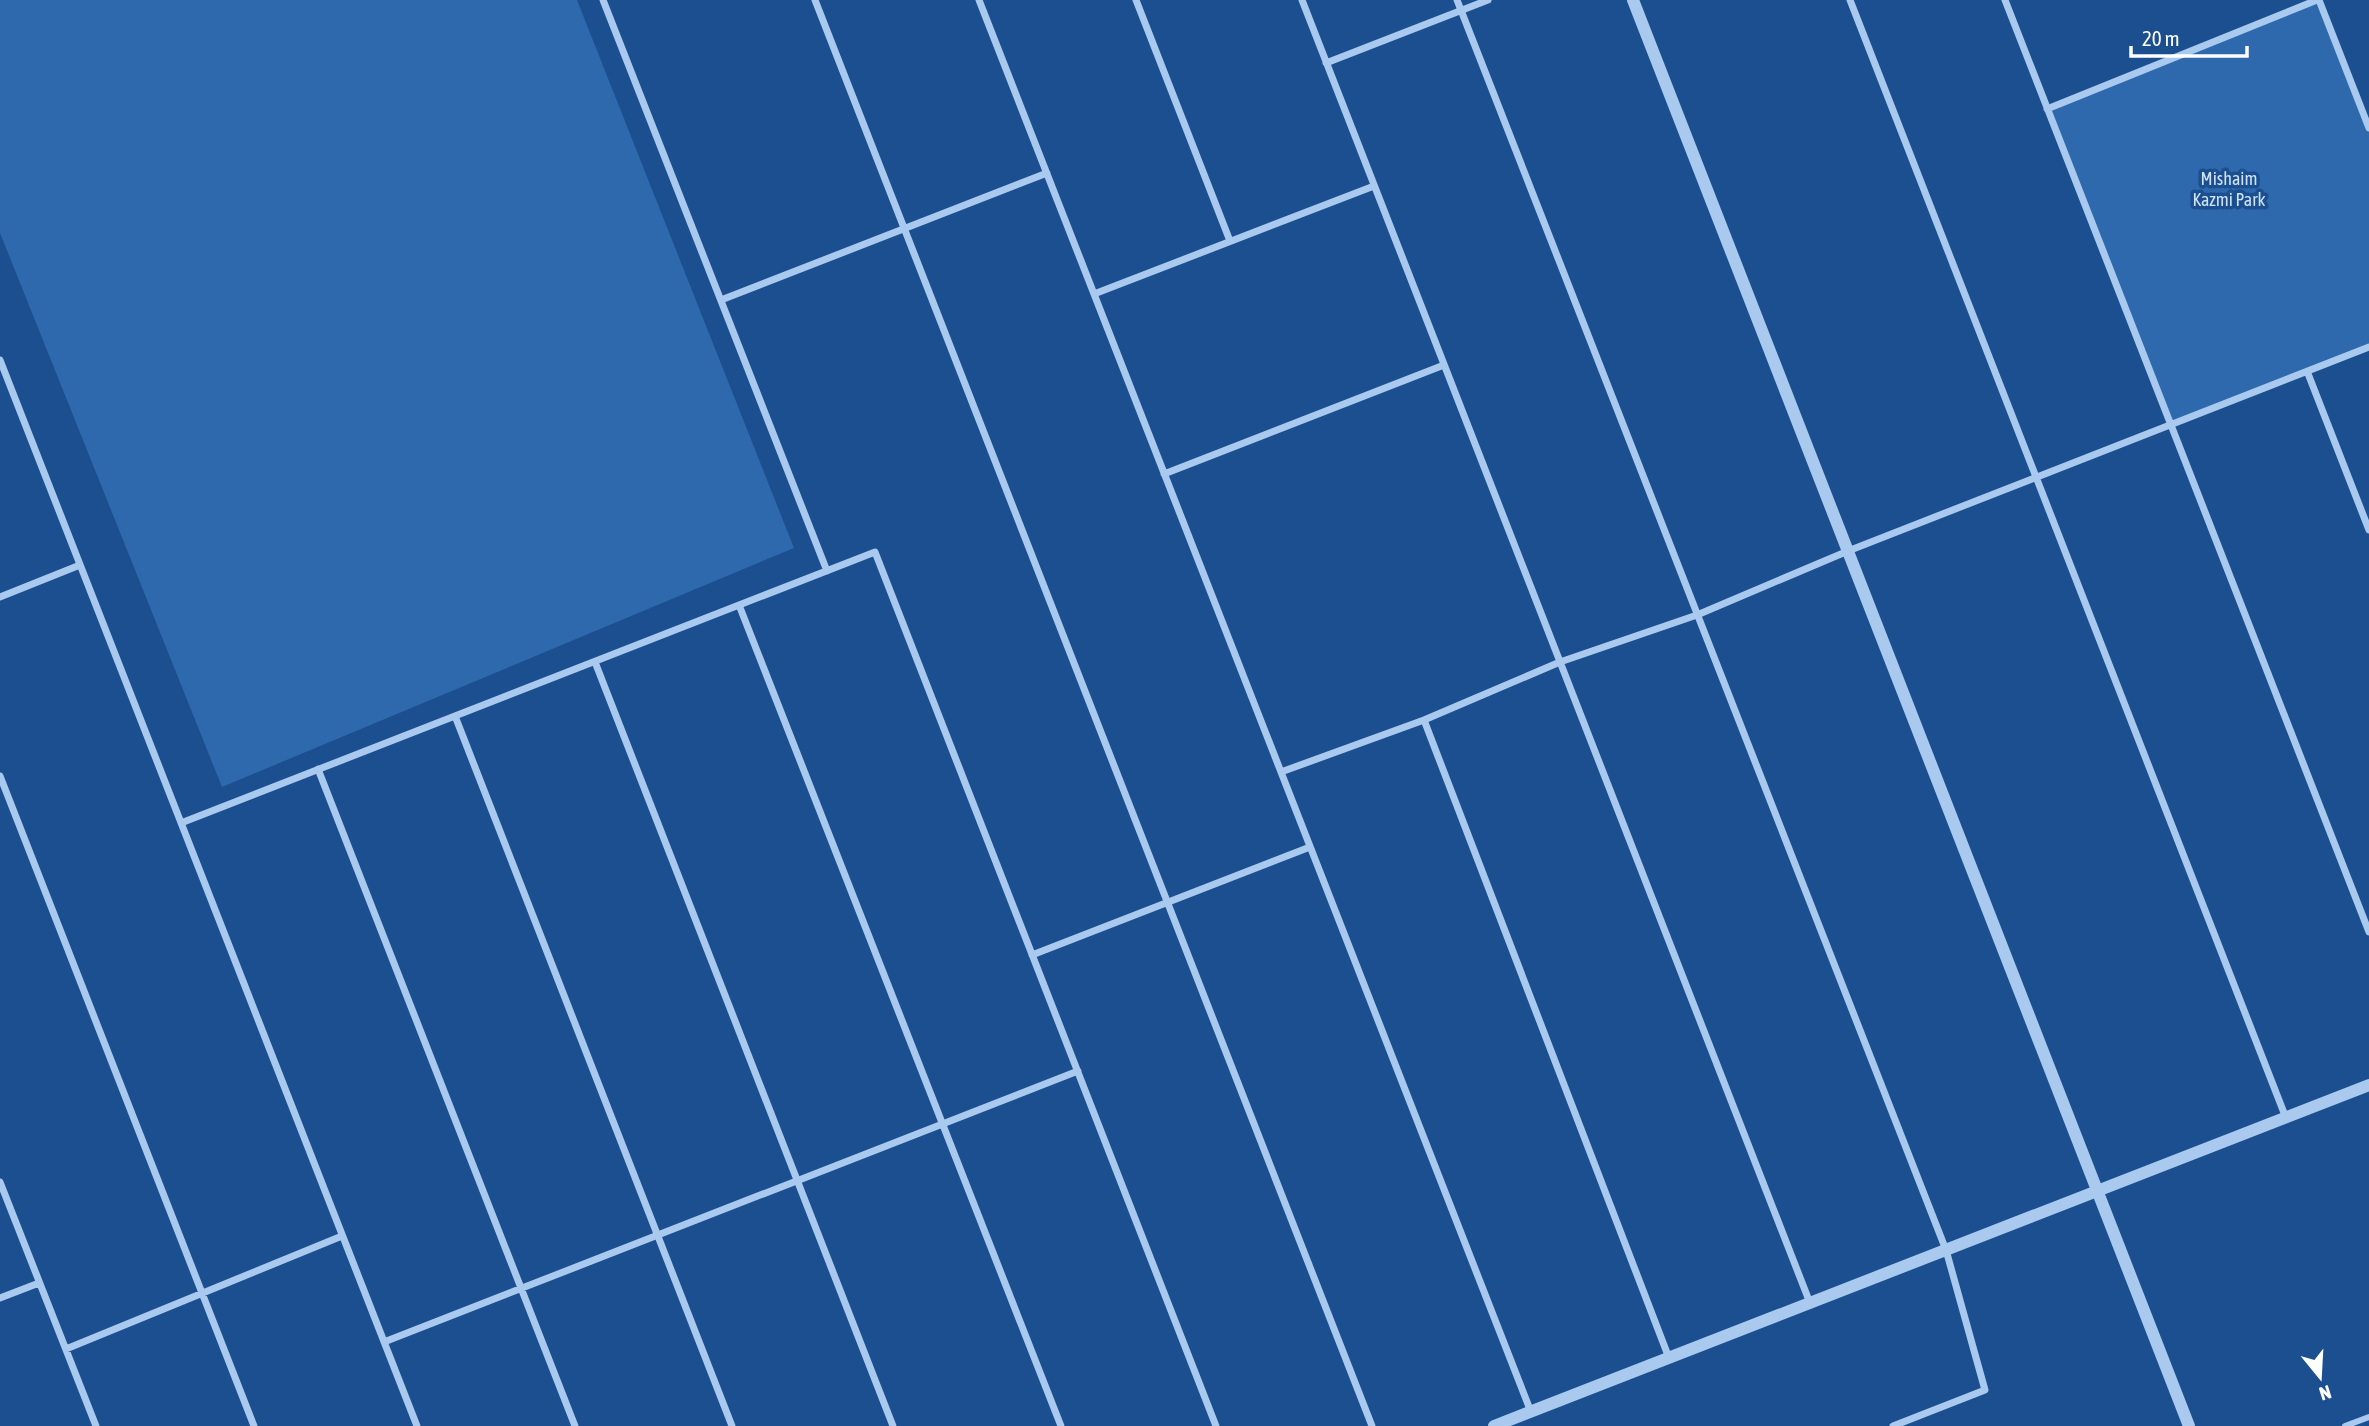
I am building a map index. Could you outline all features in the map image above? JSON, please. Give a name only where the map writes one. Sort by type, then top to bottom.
[{"type":"street","points":[[603,0],[827,571]]},
{"type":"street","points":[[815,0],[1372,1426]]},
{"type":"street","points":[[979,0],[1531,1412]]},
{"type":"street","points":[[1136,0],[1230,241]]},
{"type":"street","points":[[1302,0],[1810,1303]]},
{"type":"street","points":[[1457,0],[1945,1250],[1985,1390],[1893,1426]]},
{"type":"street","points":[[1326,63],[1488,0]]},
{"type":"street","points":[[1633,0],[2189,1426]]},
{"type":"street","points":[[1850,0],[2286,1118]]},
{"type":"street","points":[[2005,0],[2369,932]]},
{"type":"street","points":[[2047,109],[2318,0],[2369,128]]},
{"type":"street","points":[[721,300],[1047,173]]},
{"type":"street","points":[[1094,294],[1374,186]]},
{"type":"street","points":[[1281,772],[1424,720],[1560,663],[1697,615],[1848,551],[2369,347]]},
{"type":"street","points":[[0,360],[417,1426]]},
{"type":"street","points":[[1164,474],[1444,365]]},
{"type":"street","points":[[2307,371],[2369,530]]},
{"type":"street","points":[[181,823],[875,552],[1216,1426]]},
{"type":"street","points":[[0,597],[80,565]]},
{"type":"street","points":[[739,605],[1060,1426]]},
{"type":"street","points":[[595,662],[893,1426]]},
{"type":"street","points":[[455,716],[732,1426]]},
{"type":"street","points":[[1424,720],[1669,1359]]},
{"type":"street","points":[[318,769],[575,1426]]},
{"type":"street","points":[[0,776],[254,1426]]},
{"type":"street","points":[[1032,955],[1310,847]]},
{"type":"street","points":[[384,1342],[1078,1071]]},
{"type":"street","points":[[1494,1426],[2369,1085]]},
{"type":"street","points":[[0,1182],[96,1426]]},
{"type":"street","points":[[66,1349],[342,1236]]},
{"type":"street","points":[[0,1298],[39,1283]]},
{"type":"street","points":[[2345,1426],[2369,1417]]},
{"type":"green space","points":[[0,0],[577,0],[794,548],[222,787],[0,233]]},
{"type":"green space","name":"Mishaim Kazmi Park","points":[[2317,0],[2369,128],[2369,347],[2171,424],[2047,109]]}]
